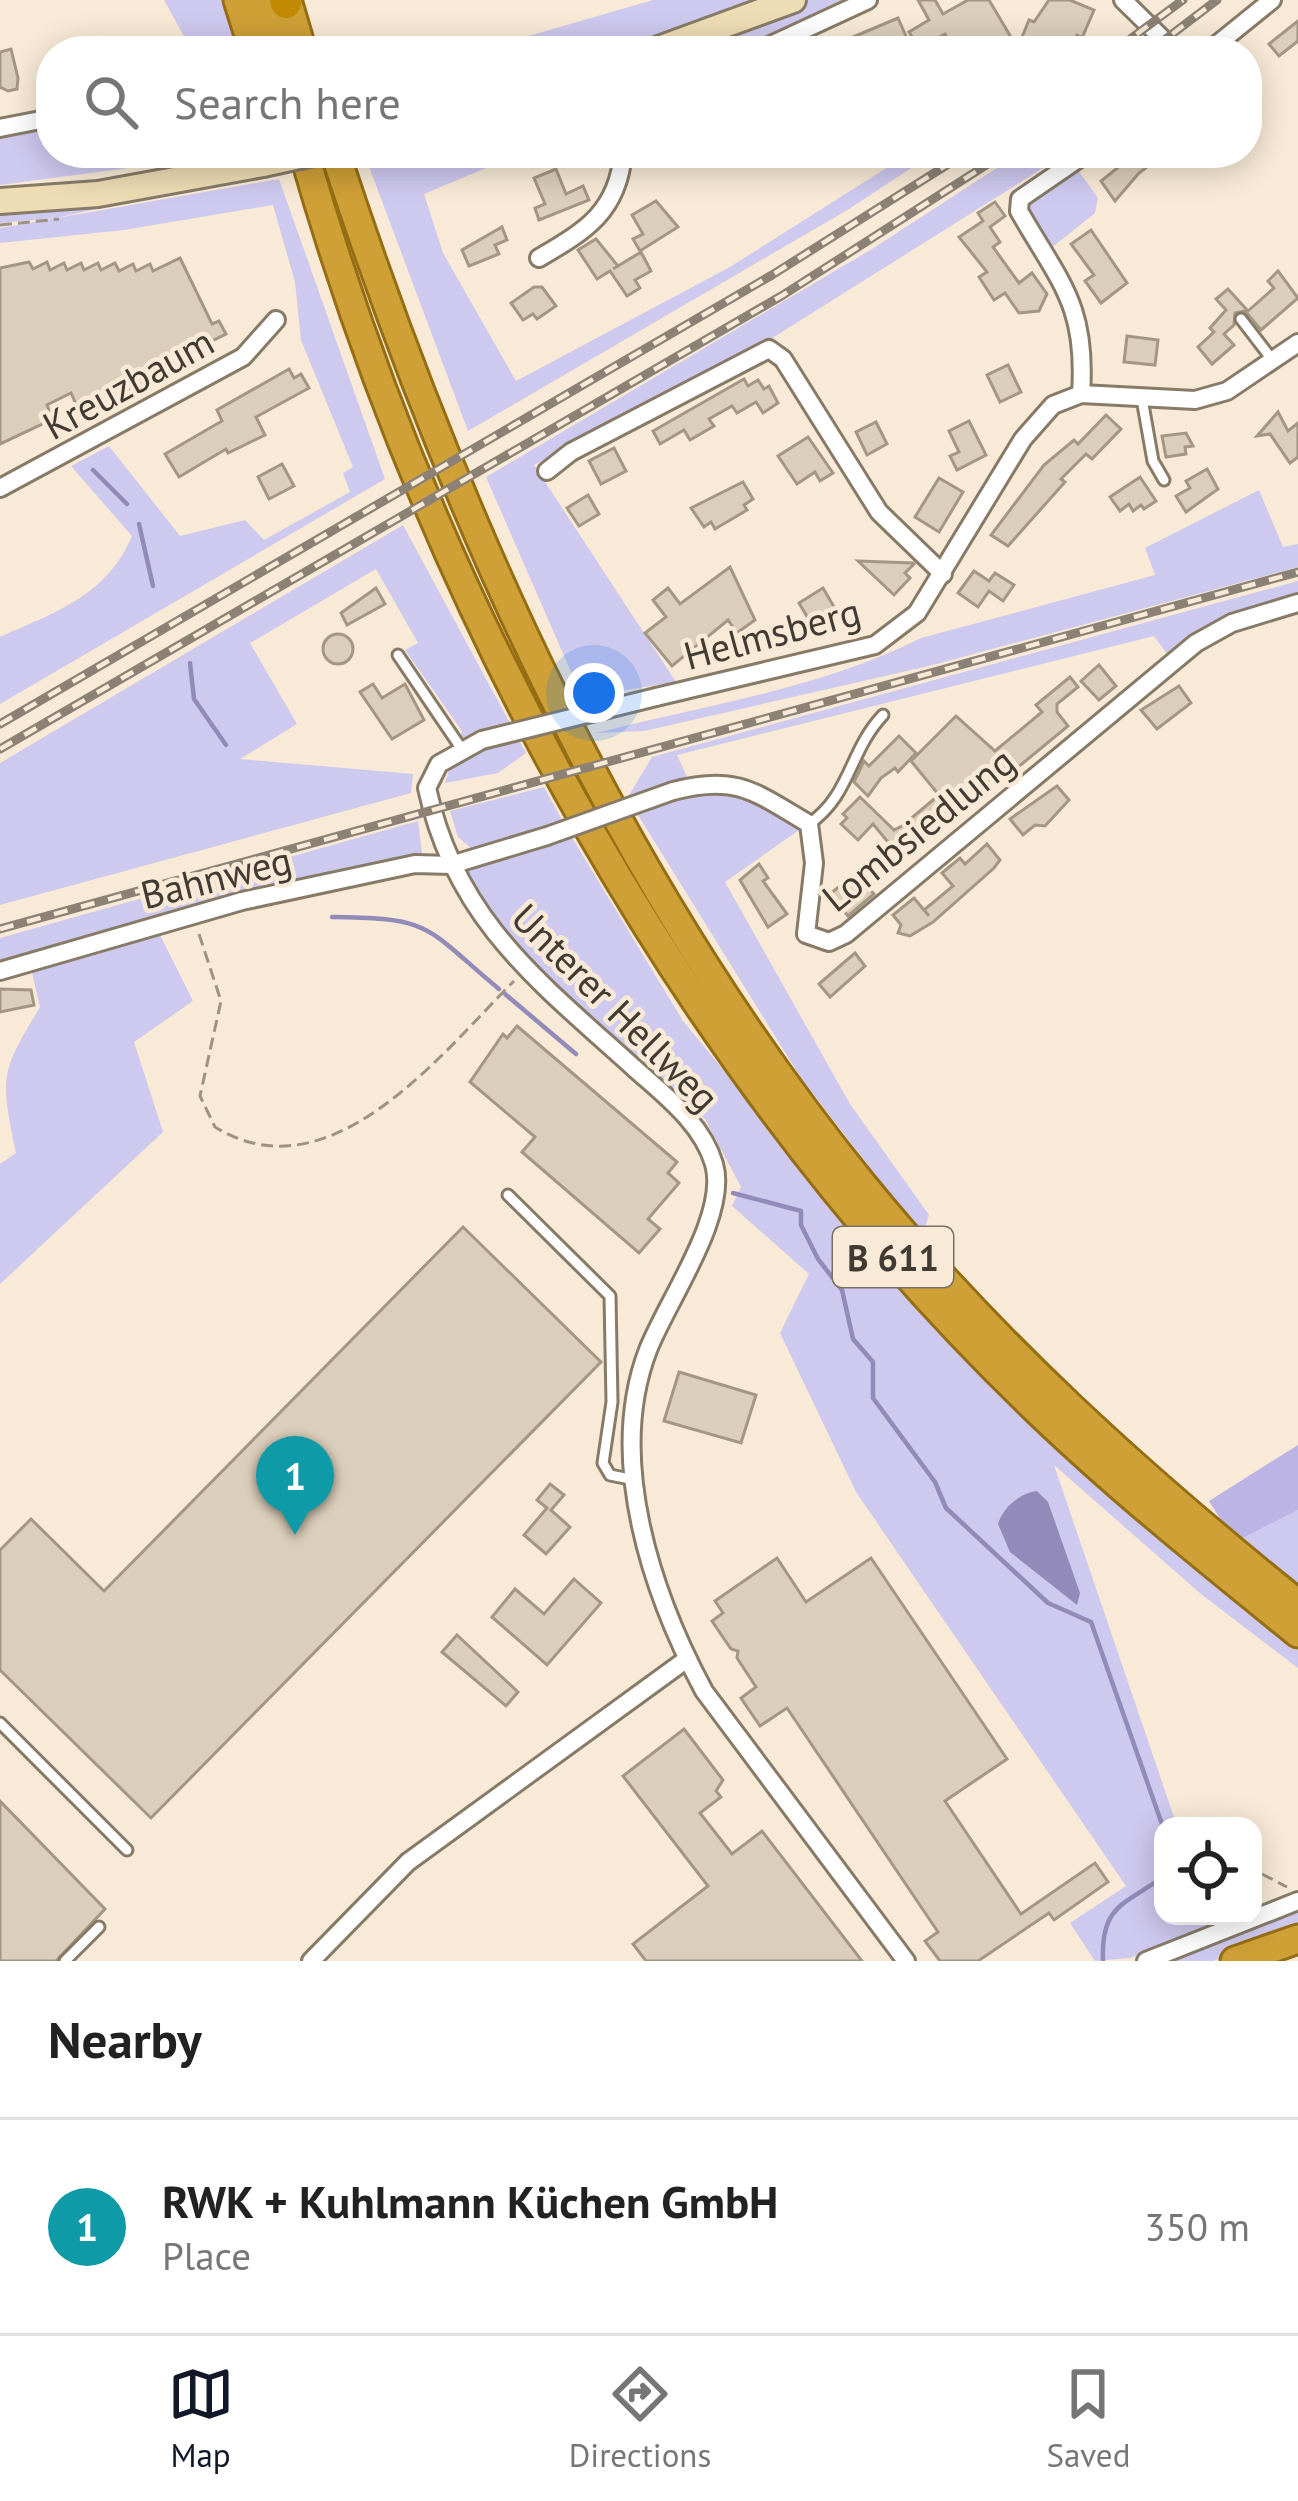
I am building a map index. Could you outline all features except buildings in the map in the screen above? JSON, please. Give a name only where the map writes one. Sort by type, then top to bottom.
[{"type":"highway","points":[[238,0],[249,36]]},
{"type":"highway","points":[[276,36],[280,1]]},
{"type":"highway","points":[[280,1],[295,36]]},
{"type":"highway","name":"B 611","points":[[301,168],[314,189]]},
{"type":"highway","name":"B 611","points":[[311,168],[363,336],[436,523],[578,804],[697,1006],[768,1106],[938,1308],[1137,1502],[1298,1634]]},
{"type":"highway","name":"B 611","points":[[340,168],[406,358],[534,658],[718,985],[832,1146],[955,1292],[1050,1390],[1298,1604]]},
{"type":"highway","points":[[1235,1961],[1298,1939]]},
{"type":"main road","points":[[694,36],[793,0]]},
{"type":"main road","points":[[0,201],[98,194],[240,168]]},
{"type":"street","points":[[790,36],[868,0]]},
{"type":"street","points":[[1123,0],[1160,36]]},
{"type":"street","points":[[1228,36],[1272,0]]},
{"type":"street","points":[[0,128],[36,121]]},
{"type":"street","points":[[539,258],[595,226],[622,168]]},
{"type":"street","points":[[1065,168],[1020,199],[1019,211],[1076,309],[1083,334],[1081,394],[1195,400],[1227,392],[1298,344]]},
{"type":"street","name":"Kreuzbaum","points":[[0,488],[243,357],[276,320]]},
{"type":"street","points":[[547,471],[571,452],[664,400],[769,350],[783,359],[879,512],[944,574]]},
{"type":"street","name":"Helmsberg","points":[[461,748],[874,645],[917,613],[1024,439],[1053,405],[1081,394]]},
{"type":"street","name":"Lombsiedlung","points":[[451,865],[715,780],[750,788],[809,824],[814,863],[803,920],[806,934],[829,942],[846,934],[1196,644],[1232,623],[1298,603]]},
{"type":"street","name":"Unterer Hellweg","points":[[461,748],[430,777],[433,818],[451,865],[485,925],[525,970],[675,1105],[704,1143],[718,1180],[713,1208],[647,1353],[633,1440],[642,1532],[687,1659],[717,1711],[906,1961]]},
{"type":"street","name":"Bahnweg","points":[[0,971],[192,915],[415,864],[451,865]]},
{"type":"street","points":[[311,1961],[408,1862],[687,1659]]},
{"type":"street","points":[[1146,1961],[1298,1897]]},
{"type":"lane","points":[[1241,319],[1274,362]]},
{"type":"lane","points":[[1141,394],[1154,461],[1164,480]]},
{"type":"lane","points":[[398,655],[461,748]]},
{"type":"lane","points":[[809,824],[833,807],[871,728],[884,715]]},
{"type":"lane","points":[[508,1195],[610,1296],[612,1402],[603,1463],[610,1475],[635,1480]]},
{"type":"lane","points":[[0,1724],[127,1850]]},
{"type":"lane","points":[[65,1961],[99,1927]]},
{"type":"path","points":[[192,915],[221,1001],[200,1096],[214,1127],[252,1145],[289,1145],[365,1122],[525,970]]},
{"type":"path","points":[[1262,1874],[1298,1897]]},
{"type":"shaded area","points":[[164,0],[224,0],[235,36],[184,36]]},
{"type":"shaded area","points":[[653,0],[855,0],[779,36],[529,36]]},
{"type":"shaded area","points":[[36,131],[36,168],[129,168],[0,185],[0,139]]},
{"type":"shaded area","points":[[370,168],[486,168],[424,194],[443,253],[516,381],[730,267],[886,168],[911,168],[849,209],[468,431]]},
{"type":"shaded area","points":[[997,168],[1043,168],[766,342],[534,465],[676,682],[582,697],[486,477],[872,249]]},
{"type":"shaded area","points":[[1076,168],[1098,198],[1095,213],[1050,249],[1026,210],[1030,198]]},
{"type":"shaded area","points":[[279,179],[385,479],[0,704],[0,637],[94,588],[122,556],[132,536],[71,466],[109,446],[180,536],[245,520],[264,540],[350,492],[343,473],[353,467],[301,340],[295,282],[273,205],[124,230],[0,243],[0,228]]},
{"type":"shaded area","points":[[178,191],[56,218],[0,223],[0,211]]},
{"type":"shaded area","points":[[1259,490],[1283,547],[1298,544],[1298,567],[929,666],[644,731],[596,733],[803,683],[921,638],[1155,575],[1145,548]]},
{"type":"shaded area","points":[[403,525],[526,753],[498,773],[445,783],[462,731],[405,650],[418,643],[376,569],[250,643],[297,724],[240,759],[413,774],[411,793],[0,905],[0,763]]},
{"type":"shaded area","points":[[1298,581],[1298,597],[1230,617],[1170,658],[1154,636],[677,755],[688,779],[628,797],[652,757]]},
{"type":"shaded area","points":[[544,787],[562,820],[472,849],[458,837],[450,811]]},
{"type":"shaded area","points":[[706,788],[737,791],[802,828],[725,882],[850,1104],[929,1215],[925,1227],[917,1229],[801,1078],[638,815]]},
{"type":"shaded area","points":[[418,821],[422,853],[415,859],[0,964],[0,938]]},
{"type":"shaded area","points":[[571,836],[683,1021],[840,1212],[1256,1616],[1298,1650],[1298,1668],[1201,1594],[1054,1465],[1174,1817],[1154,1817],[1154,1925],[1213,1925],[1130,1958],[1095,1961],[1070,1923],[1126,1886],[856,1492],[780,1333],[809,1274],[732,1206],[741,1187],[705,1119],[519,950],[492,919],[464,871]]},
{"type":"shaded area","points":[[157,929],[193,1001],[134,1042],[163,1132],[0,1284],[0,1164],[16,1153],[7,1076],[40,1007],[31,968]]},
{"type":"shaded area","points":[[1298,1445],[1298,1510],[1235,1542],[1209,1501]]},
{"type":"shaded area","points":[[1037,1491],[1048,1502],[1080,1593],[1077,1605],[1010,1552],[998,1524],[1013,1502]]},
{"type":"shaded area","points":[[1298,1510],[1298,1594],[1235,1542]]},
{"type":"shaded area","points":[[1298,1911],[1298,1930],[1213,1961],[1172,1961]]},
{"type":"waterway","points":[[93,470],[127,504]]},
{"type":"waterway","points":[[139,524],[153,586]]},
{"type":"waterway","points":[[190,663],[194,699],[226,745]]},
{"type":"waterway","points":[[332,917],[391,920],[426,930],[499,989]]},
{"type":"waterway","points":[[505,994],[576,1054]]},
{"type":"waterway","points":[[733,1193],[801,1211],[801,1225],[818,1259],[842,1290],[853,1339],[873,1362],[873,1398],[935,1482],[946,1508],[1048,1603],[1091,1622],[1159,1817]]},
{"type":"waterway","points":[[1103,1960],[1111,1917],[1154,1883]]},
{"type":"railway","points":[[1134,36],[1183,0]]},
{"type":"railway","points":[[1170,36],[1217,0]]},
{"type":"railway","points":[[0,724],[772,275],[942,168]]},
{"type":"railway","points":[[0,749],[783,295],[982,168]]},
{"type":"railway","points":[[0,929],[1298,572]]},
{"type":"place","name":"RWK + Kuhlmann Küchen GmbH","points":[[295,1535]]}]
